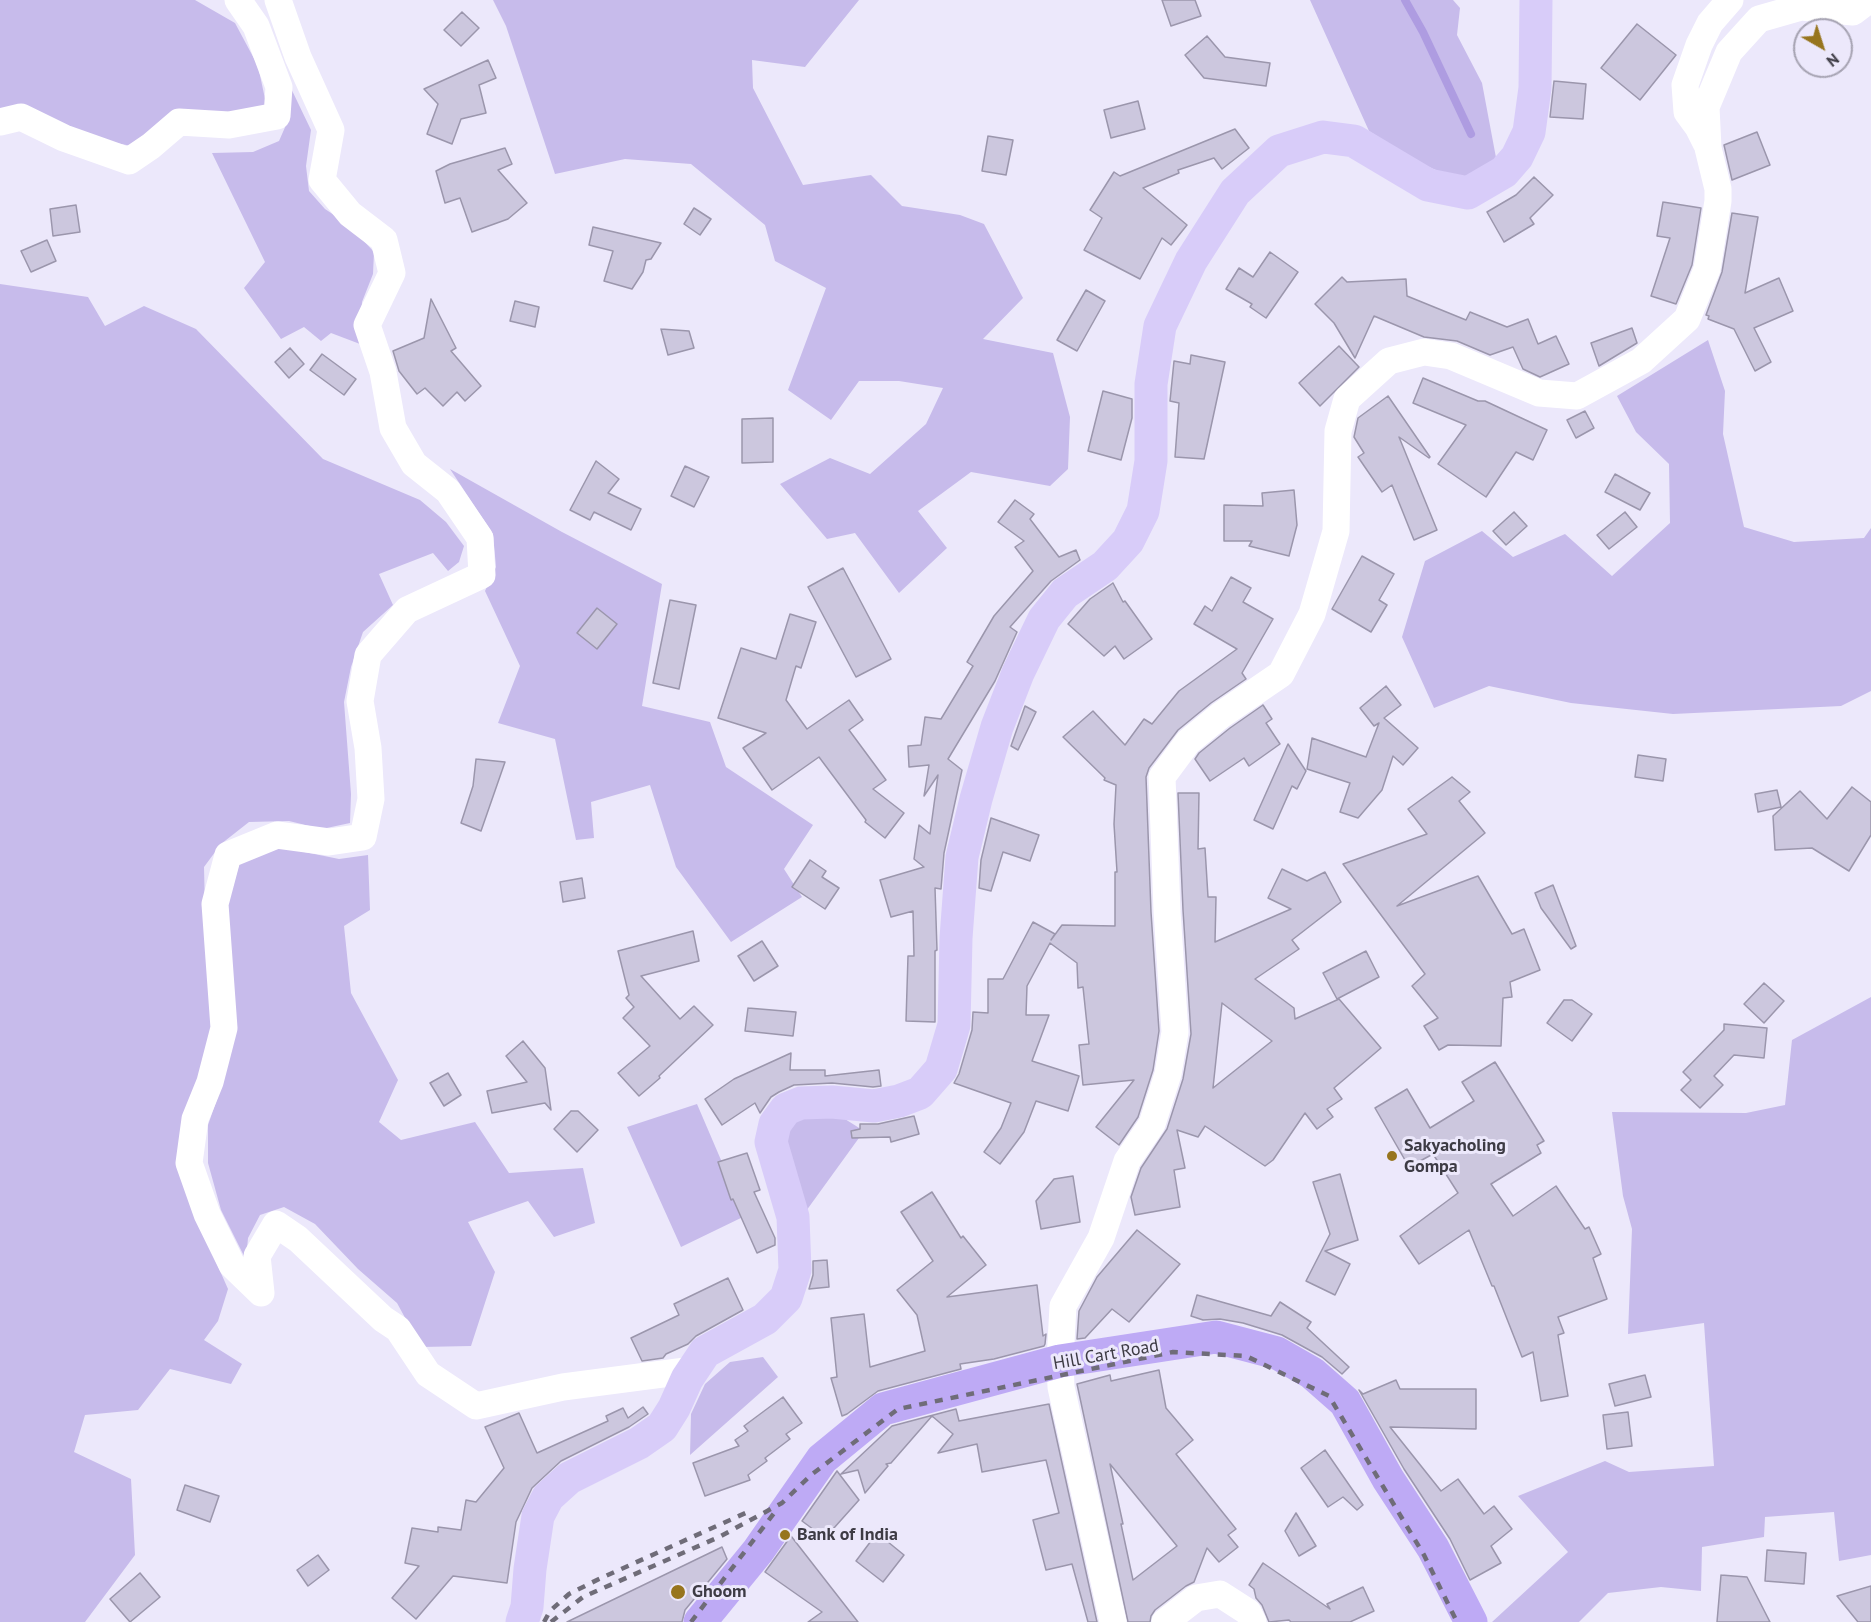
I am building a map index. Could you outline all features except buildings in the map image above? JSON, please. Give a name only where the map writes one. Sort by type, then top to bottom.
[{"type":"highway","name":"Hill Cart Road","points":[[700,1622],[758,1551],[822,1459],[883,1409],[1216,1337],[1277,1353],[1312,1373],[1345,1402],[1388,1479],[1433,1548],[1471,1622]]},
{"type":"main road","points":[[522,1622],[527,1607],[538,1516],[548,1497],[569,1478],[639,1443],[662,1427],[705,1352],[765,1319],[786,1298],[795,1270],[793,1217],[771,1142],[775,1124],[786,1109],[801,1103],[832,1102],[874,1106],[898,1101],[920,1093],[942,1069],[954,1025],[956,938],[962,858],[997,727],[1018,673],[1044,619],[1065,593],[1105,566],[1128,542],[1143,511],[1151,461],[1151,384],[1160,326],[1191,261],[1235,192],[1279,151],[1323,137],[1354,141],[1428,185],[1468,193],[1504,172],[1517,157],[1529,132],[1535,88],[1536,0]]},
{"type":"street","points":[[0,122],[21,117],[64,138],[129,161],[179,122],[229,125],[277,116],[279,87],[256,27],[237,0]]},
{"type":"street","points":[[278,0],[298,57],[331,130],[322,180],[350,214],[384,240],[392,273],[367,325],[383,372],[393,428],[414,464],[448,491],[480,538],[482,575],[407,610],[368,655],[360,701],[368,748],[371,799],[363,837],[328,842],[277,835],[228,855],[215,904],[224,1028],[210,1082],[195,1119],[189,1163],[207,1214],[232,1265],[261,1293],[258,1256],[276,1224],[298,1239],[383,1319],[398,1329],[428,1374],[476,1406],[563,1386],[693,1370]]},
{"type":"street","points":[[1708,148],[1698,127],[1687,112],[1685,85],[1699,45],[1710,24],[1730,0]]},
{"type":"street","points":[[1113,1622],[1061,1371],[1063,1306],[1101,1238],[1126,1161],[1152,1124],[1168,1074],[1175,1032],[1167,911],[1162,777],[1188,742],[1221,715],[1281,674],[1312,614],[1336,531],[1338,431],[1347,399],[1389,361],[1424,352],[1451,356],[1539,393],[1577,396],[1641,361],[1687,319],[1707,269],[1718,189],[1708,148],[1706,107],[1729,52],[1759,19],[1801,8],[1853,12],[1869,0]]},
{"type":"street","points":[[1165,1622],[1196,1598],[1220,1594],[1248,1612],[1253,1622]]},
{"type":"shaded area","points":[[0,0],[195,0],[235,23],[258,66],[267,108],[132,146],[93,139],[0,113]]},
{"type":"shaded area","points":[[493,0],[859,0],[805,67],[752,60],[753,88],[803,185],[871,175],[902,206],[960,215],[984,224],[1023,298],[983,339],[1053,353],[1070,417],[1068,469],[1050,486],[971,472],[918,511],[947,548],[899,593],[855,533],[827,539],[780,484],[830,458],[870,474],[926,424],[943,388],[899,381],[859,381],[831,420],[788,390],[826,288],[775,261],[765,225],[691,164],[625,159],[555,174],[506,26]]},
{"type":"shaded area","points":[[1310,0],[1453,0],[1460,8],[1457,35],[1482,83],[1497,163],[1478,177],[1447,175],[1411,159],[1369,131]]},
{"type":"shaded area","points":[[287,80],[311,130],[306,166],[309,191],[325,209],[349,225],[374,252],[373,274],[362,302],[360,344],[331,333],[321,341],[304,327],[281,339],[244,288],[265,262],[212,153],[253,152],[279,141],[290,116]]},
{"type":"shaded area","points":[[0,284],[88,297],[105,326],[144,306],[196,329],[323,459],[420,500],[446,522],[464,546],[459,562],[448,571],[433,553],[379,574],[393,605],[363,632],[351,667],[344,702],[351,794],[350,823],[322,829],[289,821],[249,822],[221,844],[204,867],[205,909],[215,1029],[183,1120],[213,1255],[228,1289],[218,1321],[204,1340],[242,1364],[231,1384],[170,1369],[138,1410],[85,1415],[74,1452],[131,1479],[135,1555],[85,1622],[0,1622]]},
{"type":"shaded area","points":[[1708,340],[1725,391],[1723,434],[1744,527],[1794,542],[1864,538],[1871,528],[1871,691],[1841,706],[1673,714],[1571,703],[1489,686],[1434,708],[1402,637],[1425,561],[1482,531],[1513,557],[1565,534],[1612,576],[1670,523],[1669,464],[1636,432],[1617,396]]},
{"type":"shaded area","points":[[450,469],[562,532],[662,584],[642,706],[710,722],[726,767],[813,825],[784,869],[802,897],[731,942],[676,867],[650,785],[591,802],[594,838],[576,840],[555,739],[498,723],[520,666],[485,591],[496,567],[493,534]]},
{"type":"shaded area","points":[[275,846],[339,859],[368,855],[370,910],[344,926],[351,993],[398,1080],[379,1122],[401,1140],[475,1122],[509,1173],[583,1168],[595,1223],[554,1237],[528,1201],[468,1222],[495,1272],[471,1346],[421,1347],[397,1303],[358,1269],[315,1224],[284,1207],[260,1215],[248,1238],[246,1260],[221,1210],[208,1163],[208,1125],[223,1082],[227,908],[240,861]]},
{"type":"shaded area","points":[[1871,997],[1871,1555],[1839,1561],[1834,1512],[1765,1517],[1764,1537],[1702,1547],[1701,1591],[1661,1587],[1608,1593],[1579,1622],[1492,1622],[1568,1552],[1518,1496],[1605,1461],[1629,1472],[1714,1466],[1704,1323],[1628,1334],[1632,1229],[1623,1196],[1612,1112],[1746,1113],[1785,1105],[1792,1040]]},
{"type":"shaded area","points":[[697,1104],[745,1216],[681,1247],[627,1127]]},
{"type":"shaded area","points":[[837,1114],[864,1131],[801,1218],[782,1139],[798,1119]]},
{"type":"shaded area","points":[[763,1357],[778,1377],[690,1455],[691,1414],[705,1384],[730,1362]]},
{"type":"waterway","points":[[1405,0],[1423,32],[1471,134]]},
{"type":"railway","points":[[551,1622],[583,1597],[719,1537],[782,1503],[811,1475],[898,1409],[1173,1352],[1246,1356],[1329,1396],[1424,1555],[1457,1622]]},
{"type":"railway","points":[[691,1622],[778,1508]]},
{"type":"railway","points":[[544,1622],[550,1611],[569,1594],[750,1511]]},
{"type":"place","name":"Sakyacholing Gompa","points":[[1392,1156]]},
{"type":"place","name":"Bank of India","points":[[785,1535]]},
{"type":"place","name":"Ghoom","points":[[678,1592]]}]
